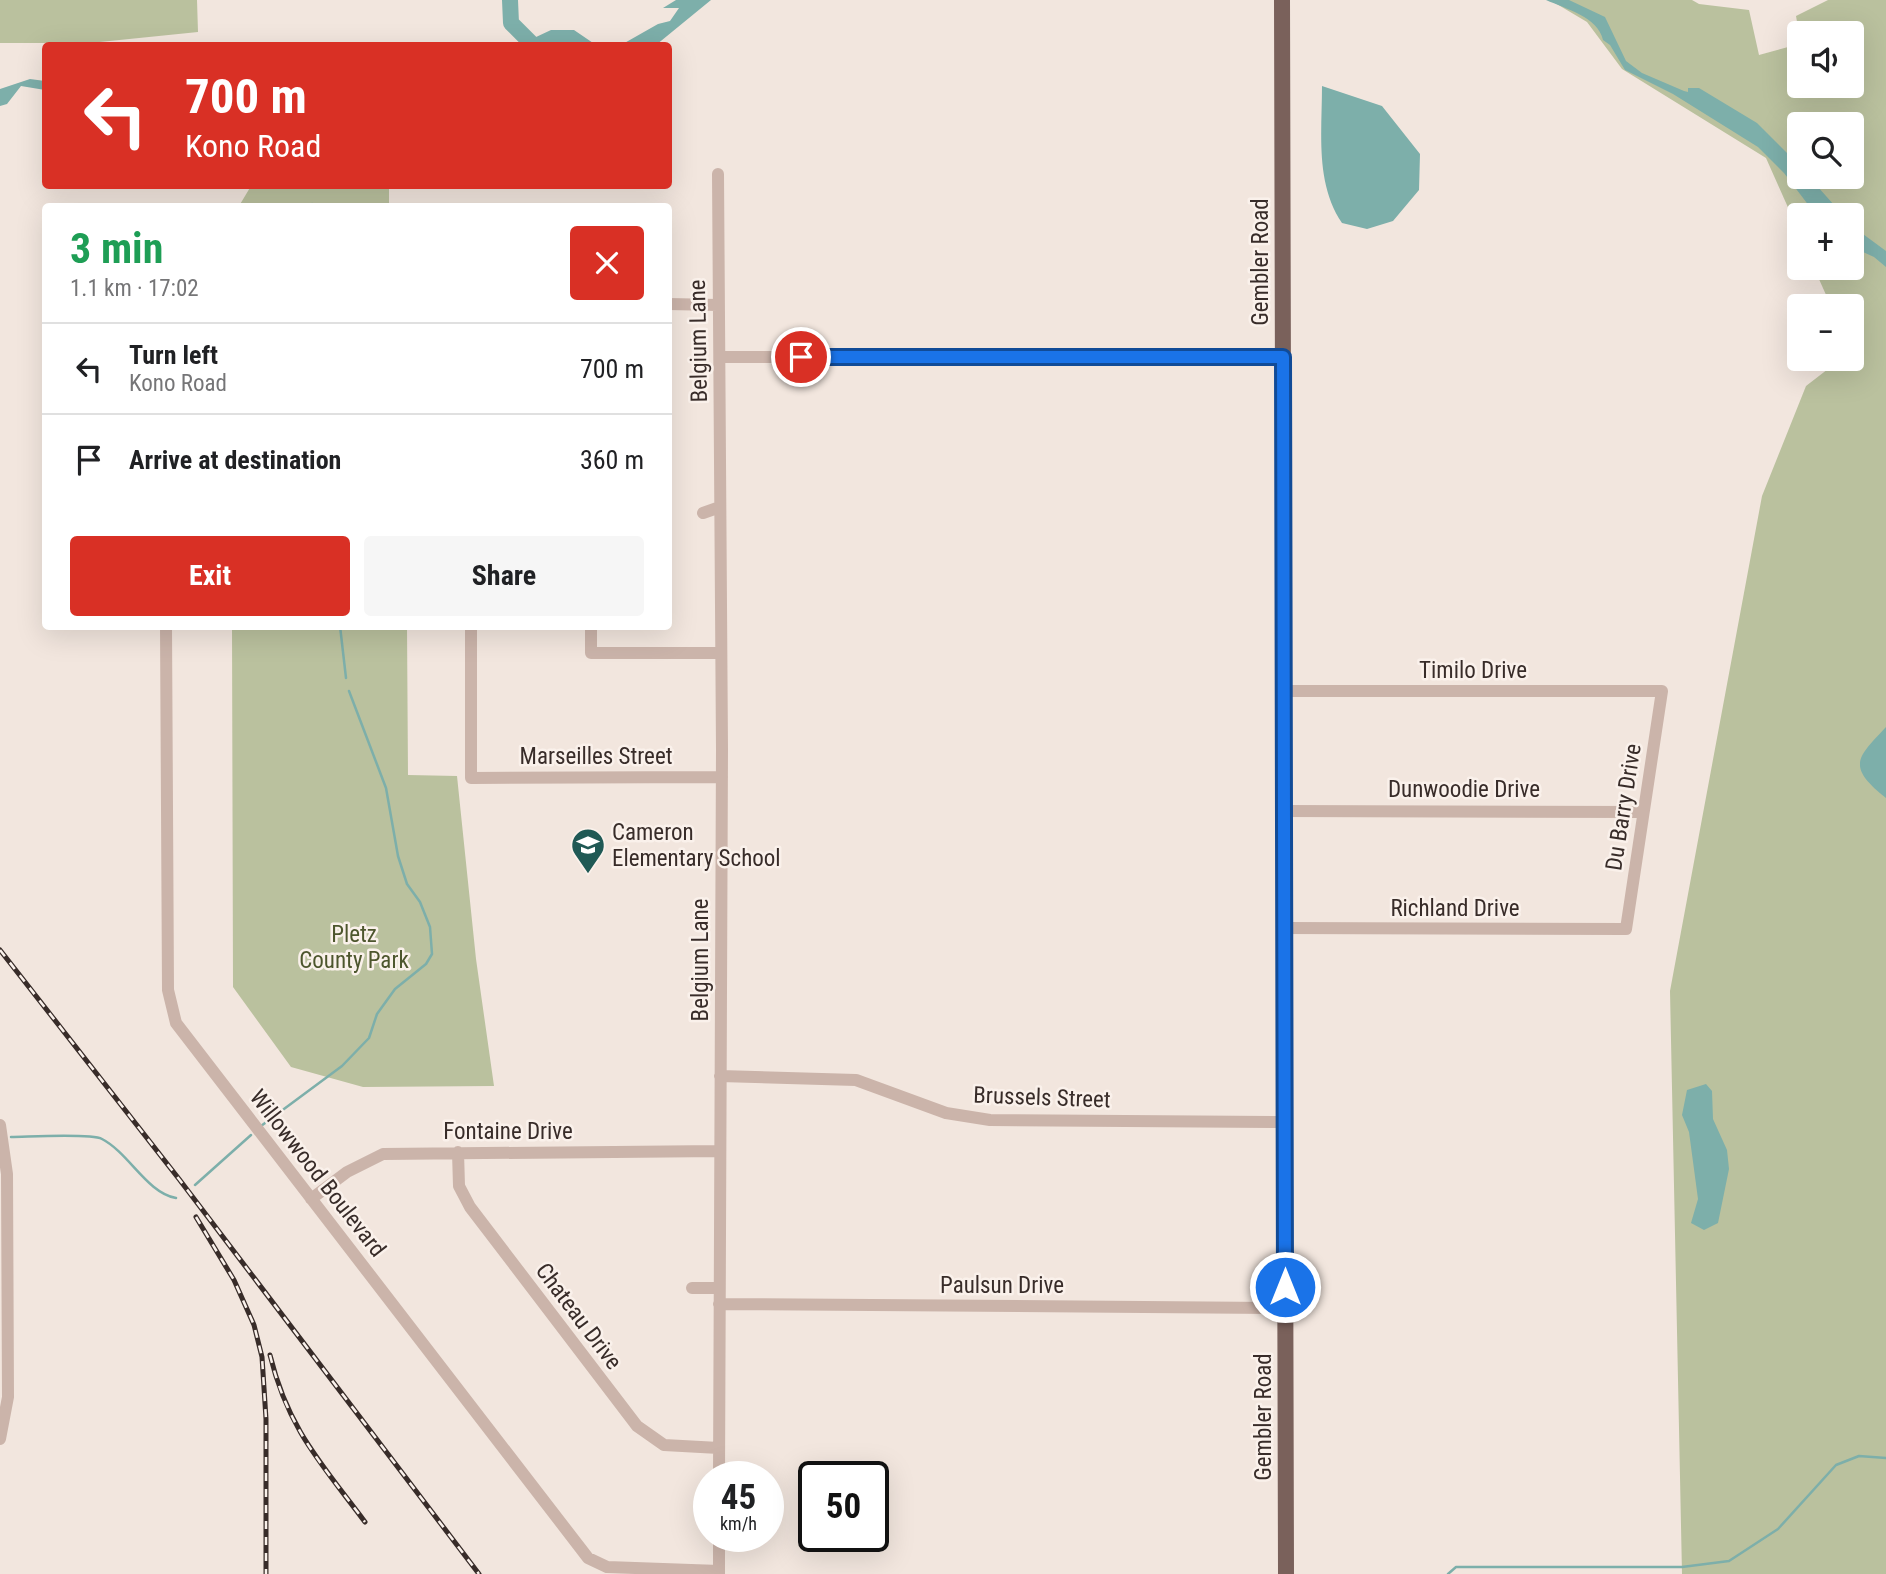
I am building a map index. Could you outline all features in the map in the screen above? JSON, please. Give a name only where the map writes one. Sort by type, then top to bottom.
[{"type":"main road","name":"Gembler Road","points":[[1282,0],[1286,1574]]},
{"type":"street","name":"Belgium Lane","points":[[718,174],[722,777],[719,1461]]},
{"type":"street","points":[[672,304],[718,305]]},
{"type":"street","points":[[720,356],[1283,357]]},
{"type":"street","points":[[703,513],[720,507]]},
{"type":"street","name":"Willowwood Boulevard","points":[[166,630],[169,1006],[176,1023],[588,1558],[607,1567],[719,1572]]},
{"type":"street","name":"Marseilles Street","points":[[471,630],[471,778],[722,777]]},
{"type":"street","points":[[591,630],[591,653],[721,653]]},
{"type":"street","name":"Timilo Drive","points":[[1284,691],[1662,691]]},
{"type":"street","name":"Du Barry Drive","points":[[1626,929],[1662,691]]},
{"type":"street","name":"Dunwoodie Drive","points":[[1284,811],[1643,812]]},
{"type":"street","name":"Richland Drive","points":[[1284,928],[1626,929]]},
{"type":"street","name":"Brussels Street","points":[[720,1076],[856,1080],[946,1113],[990,1120],[1285,1122]]},
{"type":"street","points":[[0,1125],[7,1174],[8,1397],[0,1439]]},
{"type":"street","name":"Fontaine Drive","points":[[311,1199],[374,1156],[458,1152],[720,1151]]},
{"type":"street","name":"Chateau Drive","points":[[458,1152],[459,1186],[470,1207],[637,1426],[664,1445],[719,1448]]},
{"type":"street","points":[[692,1288],[719,1288]]},
{"type":"street","name":"Paulsun Drive","points":[[719,1304],[1285,1308]]},
{"type":"street","points":[[719,1552],[719,1572]]},
{"type":"green space","points":[[0,0],[197,0],[198,32],[100,42],[0,43]]},
{"type":"green space","points":[[1550,0],[1692,0],[1699,4],[1749,10],[1759,55],[1787,47],[1787,98],[1864,98],[1864,21],[1797,21],[1796,16],[1828,0],[1886,0],[1886,1574],[1682,1574],[1670,991],[1762,496],[1806,386],[1825,371],[1864,371],[1864,294],[1826,294],[1819,280],[1864,280],[1864,203],[1787,205],[1766,158],[1622,69],[1587,22]]},
{"type":"green space","points":[[249,189],[389,189],[389,203],[241,203]]},
{"type":"green space","name":"Pletz County Park","points":[[232,630],[407,630],[408,775],[457,776],[476,959],[494,1086],[363,1087],[291,1067],[233,987]]},
{"type":"water","points":[[676,0],[711,0],[660,42],[626,42],[658,24],[670,21],[679,8],[663,8]]},
{"type":"water","points":[[1546,0],[1569,0],[1605,17],[1626,61],[1642,73],[1684,91],[1688,92],[1688,88],[1699,88],[1757,123],[1787,153],[1787,177],[1758,147],[1673,94],[1625,70],[1595,25]]},
{"type":"water","points":[[551,30],[574,30],[592,42],[525,42]]},
{"type":"water","points":[[30,79],[42,81],[42,90],[21,86],[7,104],[0,106],[0,89]]},
{"type":"water","points":[[1322,86],[1382,106],[1420,154],[1419,190],[1393,221],[1367,229],[1342,223],[1333,208],[1327,191],[1322,157]]},
{"type":"water","points":[[1796,189],[1820,189],[1832,203],[1807,203]]},
{"type":"water","points":[[1864,235],[1886,251],[1886,267],[1864,252]]},
{"type":"water","points":[[1886,727],[1886,798],[1865,778],[1860,762],[1868,747]]},
{"type":"water","points":[[1706,1084],[1712,1091],[1713,1119],[1727,1150],[1729,1169],[1718,1223],[1704,1230],[1691,1223],[1698,1199],[1689,1132],[1682,1115],[1687,1090]]},
{"type":"waterway","points":[[510,0],[511,23],[530,42]]},
{"type":"waterway","points":[[340,630],[346,678]]},
{"type":"waterway","points":[[261,1126],[342,1066],[369,1038],[377,1014],[395,989],[426,964],[432,954],[430,927],[420,902],[407,884],[398,856],[386,788],[349,691]]},
{"type":"waterway","points":[[195,1185],[251,1135]]},
{"type":"waterway","points":[[11,1137],[73,1136],[102,1139],[121,1153],[156,1189],[176,1198]]},
{"type":"waterway","points":[[1448,1574],[1456,1567],[1682,1567],[1729,1561],[1778,1529],[1836,1465],[1859,1456],[1886,1458]]},
{"type":"railway","points":[[0,950],[179,1179],[479,1574]]},
{"type":"railway","points":[[196,1217],[234,1280],[254,1325],[262,1357],[266,1419],[266,1574]]},
{"type":"railway","points":[[270,1355],[277,1381],[296,1425],[320,1463],[365,1522]]},
{"type":"place","name":"Cameron Elementary School","points":[[588,875]]},
{"type":"route","points":[[801,357],[1283,357],[1285,1287]]}]
